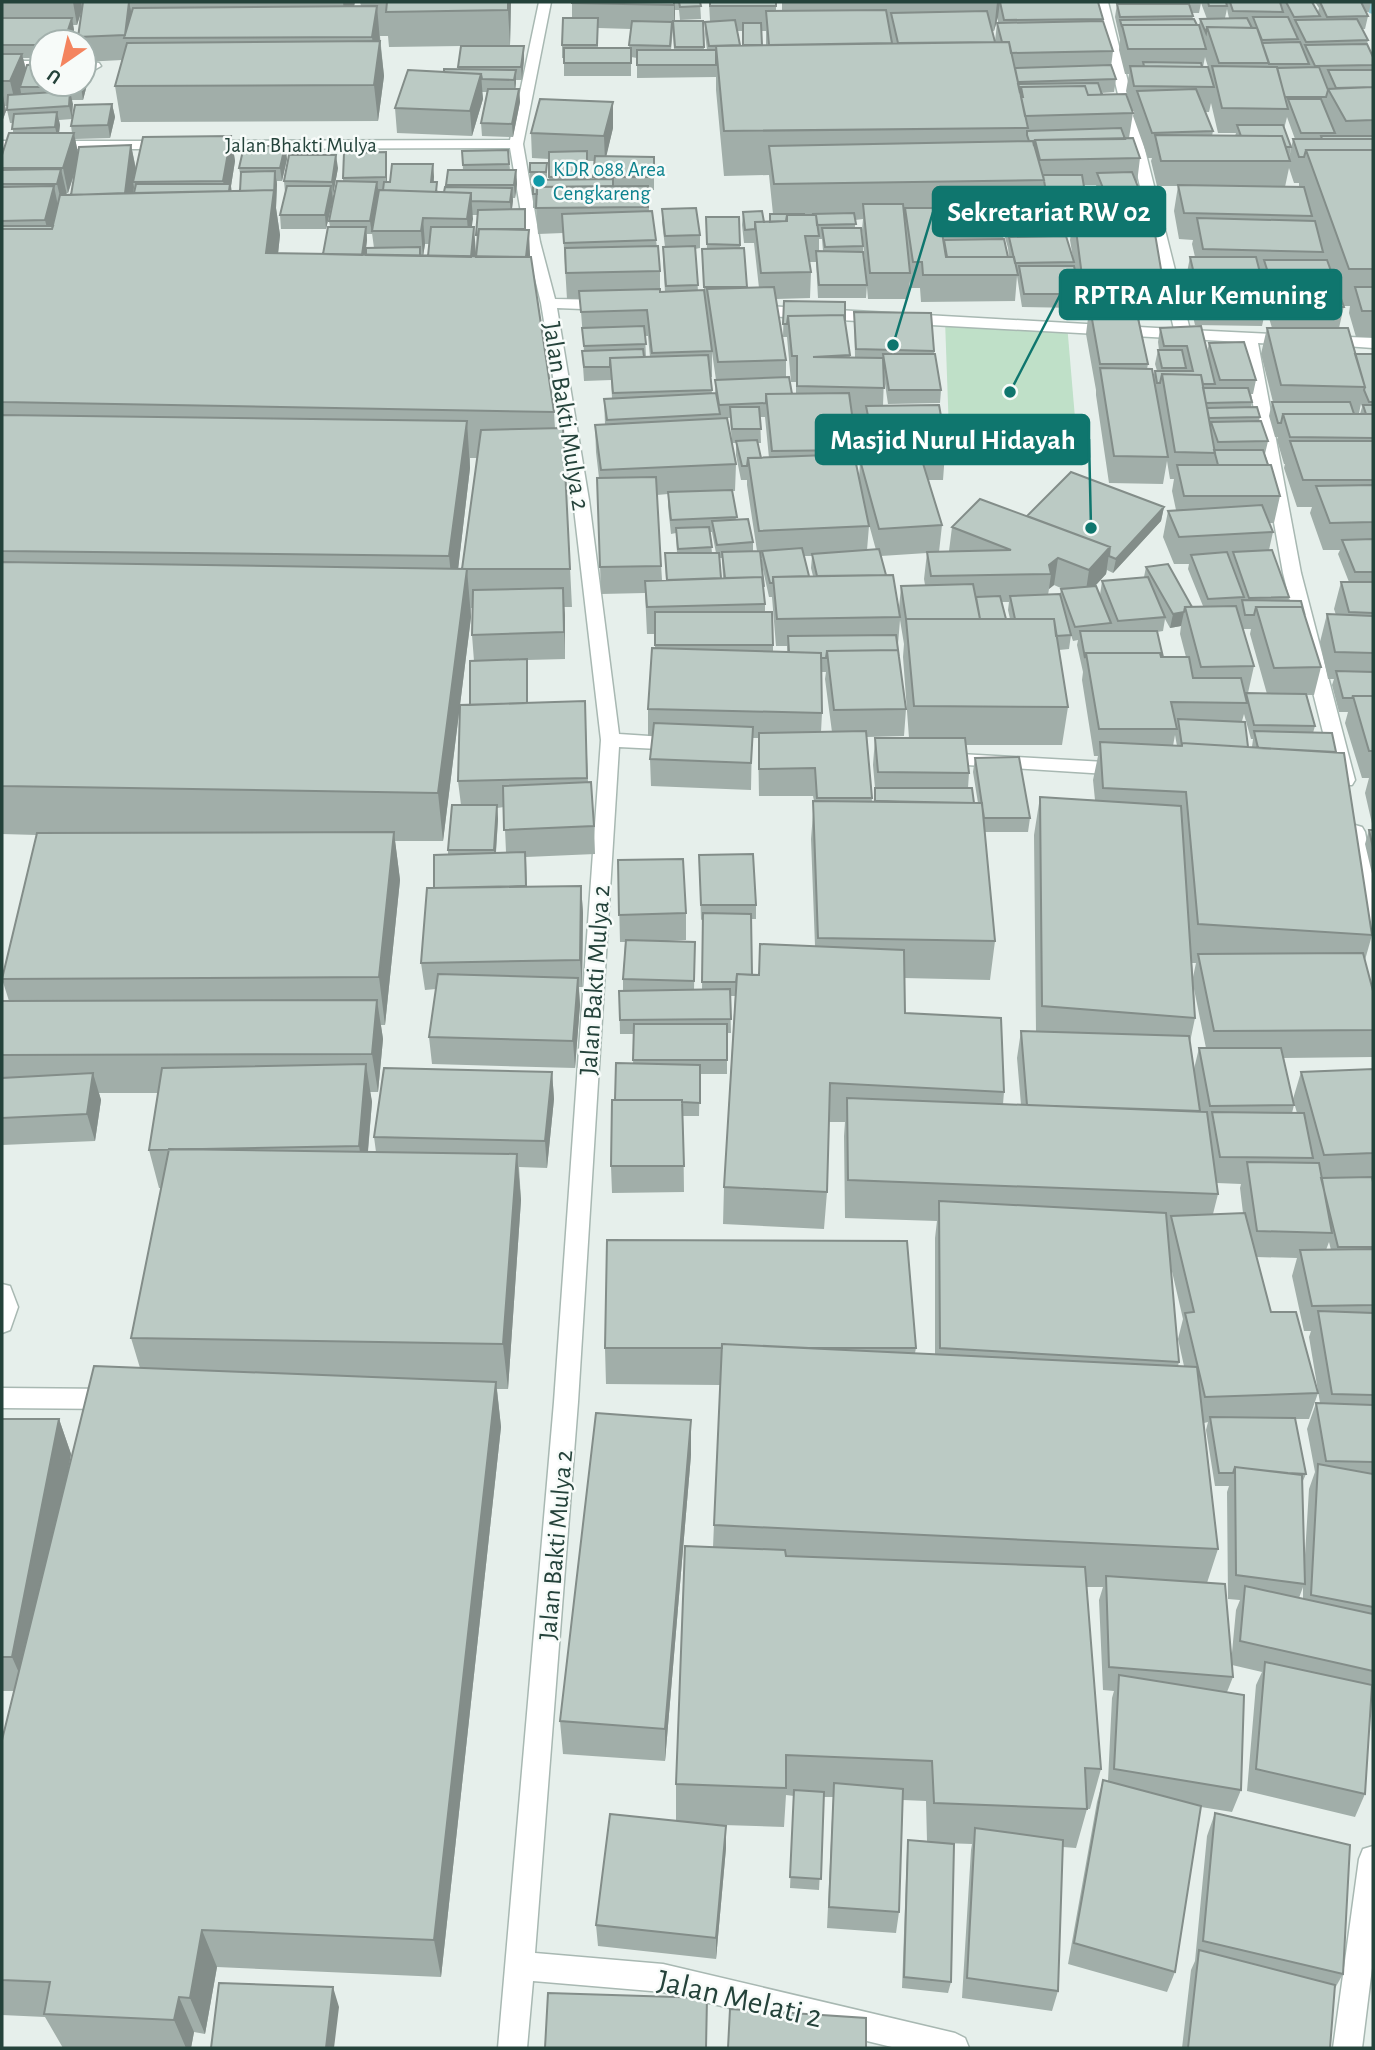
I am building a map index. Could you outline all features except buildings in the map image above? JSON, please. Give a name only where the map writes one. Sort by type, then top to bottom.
[{"type":"street","name":"Jalan Bakti Mulya 2","points":[[513,2048],[566,1402],[610,740],[587,500],[549,303],[533,242],[516,144],[545,2]]},
{"type":"street","points":[[1102,2],[1183,334]]},
{"type":"street","points":[[2,65],[28,65]]},
{"type":"street","name":"Jalan Bhakti Mulya","points":[[2,145],[516,144]]},
{"type":"street","points":[[549,303],[629,305]]},
{"type":"street","points":[[656,306],[736,308],[1373,343]]},
{"type":"street","points":[[1249,338],[1292,573],[1373,922]]},
{"type":"street","points":[[610,740],[694,745]]},
{"type":"street","points":[[929,758],[1137,770]]},
{"type":"street","points":[[2,1293],[6,1307],[2,1323]]},
{"type":"street","points":[[2,1398],[141,1400]]},
{"type":"street","points":[[1347,2048],[1373,1860]]},
{"type":"street","name":"Jalan Melati 2","points":[[521,1966],[663,1978],[956,2048]]},
{"type":"green space","points":[[945,320],[1067,324],[1079,465],[950,460]]},
{"type":"waterway","points":[[1369,2],[1373,11]]},
{"type":"place","name":"KDR 088 Area Cengkareng","points":[[539,181]]},
{"type":"place","name":"Sekretariat RW 02","points":[[893,345]]},
{"type":"place","name":"RPTRA Alur Kemuning","points":[[1010,392]]},
{"type":"place","name":"Masjid Nurul Hidayah","points":[[1091,528]]}]
